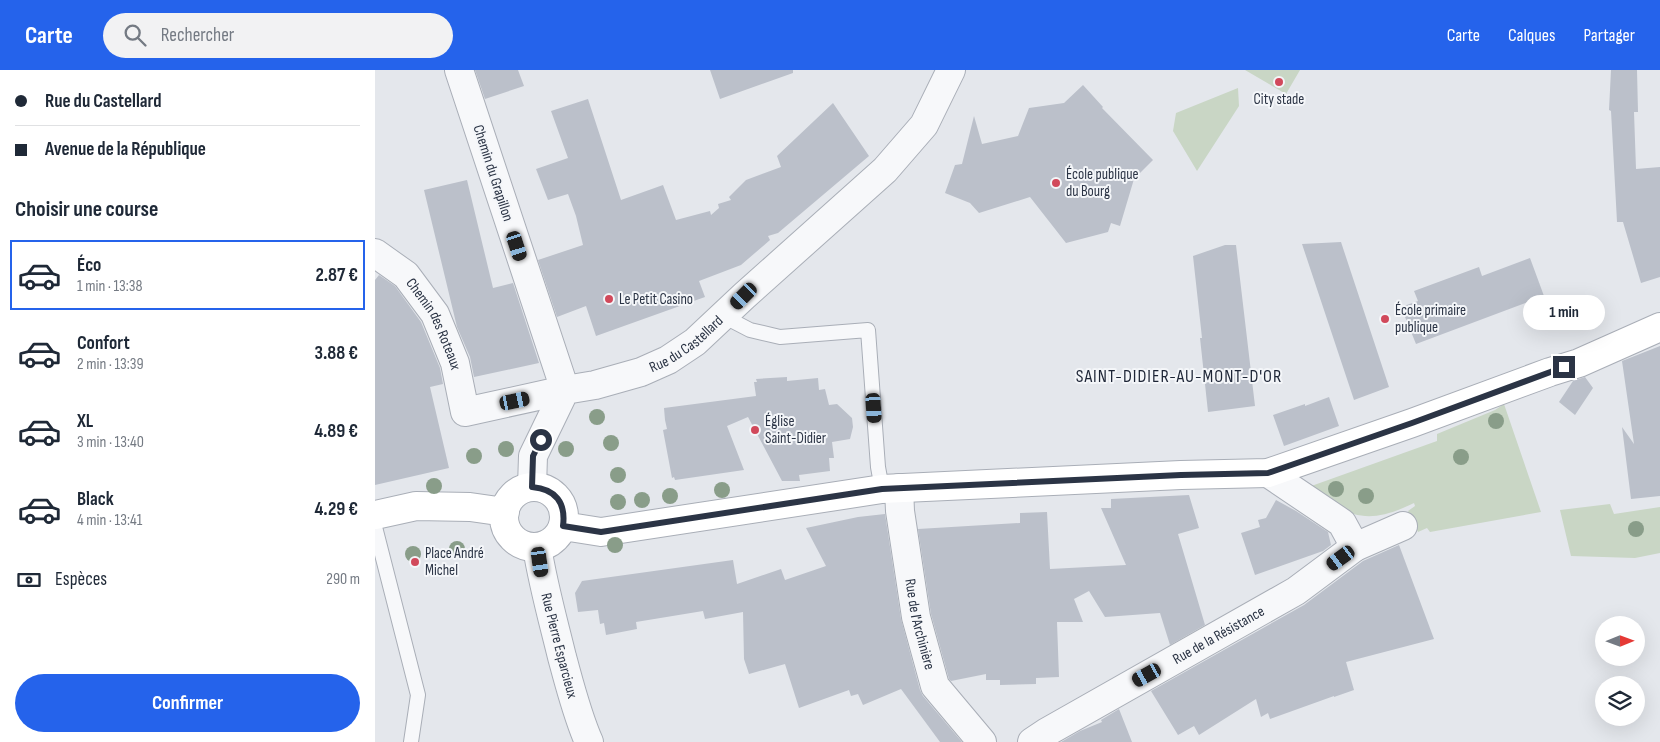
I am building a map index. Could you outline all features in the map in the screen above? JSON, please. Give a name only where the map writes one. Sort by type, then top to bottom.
[{"type":"main road","points":[[563,526],[601,532],[890,488],[1268,473],[1579,363],[1660,327]]},
{"type":"main road","points":[[532,487],[542,488],[558,498],[565,516],[558,536],[549,544],[537,547],[519,544],[512,538],[505,522],[505,512],[508,503],[514,495],[532,487]]},
{"type":"main road","points":[[375,515],[416,506],[470,507],[505,512]]},
{"type":"street","name":"Chemin du Grapillon","points":[[459,70],[565,390]]},
{"type":"street","name":"Rue du Castellard","points":[[465,412],[595,385],[641,372],[668,360],[695,342],[885,170],[924,125],[951,70]]},
{"type":"street","name":"Chemin des Roteaux","points":[[375,253],[406,275],[435,314],[455,362],[465,412]]},
{"type":"street","points":[[532,487],[533,456],[565,390]]},
{"type":"street","points":[[1268,473],[1342,523],[1355,547]]},
{"type":"street","name":"Rue de l'Archinière","points":[[890,488],[900,511],[916,617],[935,686],[981,742]]},
{"type":"street","name":"Rue de la Résistance","points":[[1032,742],[1296,591],[1355,547],[1403,526]]},
{"type":"street","name":"Rue Pierre Esparcieux","points":[[537,547],[542,580],[585,732]]},
{"type":"lane","points":[[723,316],[750,330],[780,337],[868,330],[878,467],[890,488]]},
{"type":"lane","points":[[375,527],[377,548],[418,695],[411,742]]},
{"type":"green space","name":"City stade","points":[[1245,70],[1300,70],[1286,94]]},
{"type":"green space","points":[[1238,88],[1239,106],[1197,171],[1173,131],[1176,113]]},
{"type":"green space","points":[[1504,404],[1541,512],[1430,532],[1427,528],[1418,532],[1408,511],[1415,506],[1414,503],[1382,515],[1357,515],[1345,511],[1303,489],[1437,441],[1437,434],[1495,410]]},
{"type":"green space","points":[[1610,504],[1614,514],[1660,507],[1660,553],[1635,558],[1571,556],[1560,510]]},
{"type":"building","points":[[475,70],[518,70],[524,86],[485,99]]},
{"type":"building","points":[[710,70],[793,70],[793,73],[720,99]]},
{"type":"building","points":[[1611,70],[1637,70],[1638,112],[1634,112],[1636,169],[1660,167],[1660,277],[1641,283],[1623,222],[1617,222],[1611,111],[1609,110]]},
{"type":"building","points":[[1083,85],[1102,108],[1153,160],[1134,179],[1120,226],[1111,223],[1108,232],[1066,243],[1030,197],[979,213],[970,203],[945,193],[955,165],[962,164],[974,116],[982,144],[1018,136],[1029,108],[1064,103]]},
{"type":"building","points":[[588,99],[621,200],[663,185],[676,220],[710,211],[711,215],[719,208],[718,204],[731,200],[729,197],[746,180],[781,167],[777,156],[833,103],[869,156],[778,233],[768,236],[770,240],[741,265],[699,281],[705,297],[596,336],[586,306],[557,317],[538,260],[583,245],[568,194],[548,200],[536,169],[568,158],[551,111]]},
{"type":"building","points":[[467,180],[493,288],[513,283],[539,363],[474,377],[470,357],[457,327],[424,190]]},
{"type":"building","points":[[1341,242],[1389,387],[1354,400],[1302,244]]},
{"type":"building","points":[[1225,245],[1236,245],[1255,406],[1208,412],[1193,256]]},
{"type":"building","points":[[1530,258],[1544,296],[1416,344],[1401,307],[1418,301],[1414,291],[1479,267],[1482,276]]},
{"type":"building","points":[[379,275],[395,286],[421,322],[440,368],[443,384],[430,387],[449,468],[375,485],[375,280]]},
{"type":"building","points":[[1660,346],[1660,496],[1631,499],[1622,427],[1634,444],[1622,361]]},
{"type":"building","name":"Église Saint-Didier","points":[[787,377],[787,381],[818,378],[819,390],[825,389],[829,405],[837,404],[852,418],[853,427],[850,439],[832,442],[834,458],[829,458],[830,471],[799,475],[800,481],[782,481],[748,417],[727,426],[744,470],[675,480],[674,477],[672,478],[663,430],[667,429],[664,408],[756,396],[754,382],[757,382],[756,379]]},
{"type":"building","points":[[1585,377],[1593,388],[1575,415],[1559,402],[1573,381]]},
{"type":"building","points":[[1329,397],[1339,426],[1284,446],[1273,415]]},
{"type":"building","points":[[1189,495],[1199,528],[1178,534],[1205,625],[1170,645],[1160,613],[1105,617],[1089,591],[1074,599],[1083,622],[1057,622],[1059,677],[1036,678],[1036,684],[1000,685],[1000,680],[986,680],[986,674],[951,681],[949,679],[931,614],[918,529],[1020,523],[1020,513],[1047,512],[1050,569],[1126,565],[1101,508],[1111,508],[1111,499]]},
{"type":"building","points":[[1276,500],[1328,532],[1331,545],[1323,551],[1255,575],[1241,533],[1260,527],[1258,520],[1266,518]]},
{"type":"building","points":[[885,514],[901,619],[920,690],[962,742],[940,742],[901,689],[863,705],[858,694],[851,696],[849,690],[799,708],[785,664],[749,674],[744,659],[743,612],[705,619],[703,611],[636,622],[637,629],[606,635],[604,623],[600,624],[598,610],[578,612],[575,593],[582,581],[733,560],[737,584],[781,569],[785,580],[826,566],[806,528],[858,517]]},
{"type":"building","points":[[1399,545],[1434,639],[1346,662],[1354,690],[1270,719],[1268,713],[1261,717],[1256,699],[1199,735],[1194,726],[1178,735],[1151,691],[1304,605],[1363,561]]},
{"type":"building","points":[[1119,709],[1132,742],[1061,742],[1080,731],[1102,722],[1101,720]]},
{"type":"place","name":"City stade","points":[[1279,82]]},
{"type":"place","name":"École publique du Bourg","points":[[1056,183]]},
{"type":"place","name":"Le Petit Casino","points":[[609,299]]},
{"type":"place","name":"École primaire publique","points":[[1385,319]]},
{"type":"place","name":"Église Saint-Didier","points":[[755,430]]},
{"type":"place","name":"Place André Michel","points":[[415,562]]},
{"type":"district","name":"SAINT-DIDIER-AU-MONT-D'OR","points":[[1179,376]]},
{"type":"route","points":[[541,440],[533,456],[532,487],[542,488],[558,498],[565,516],[563,526],[601,532],[882,489],[1181,475],[1268,473],[1564,367]]}]
